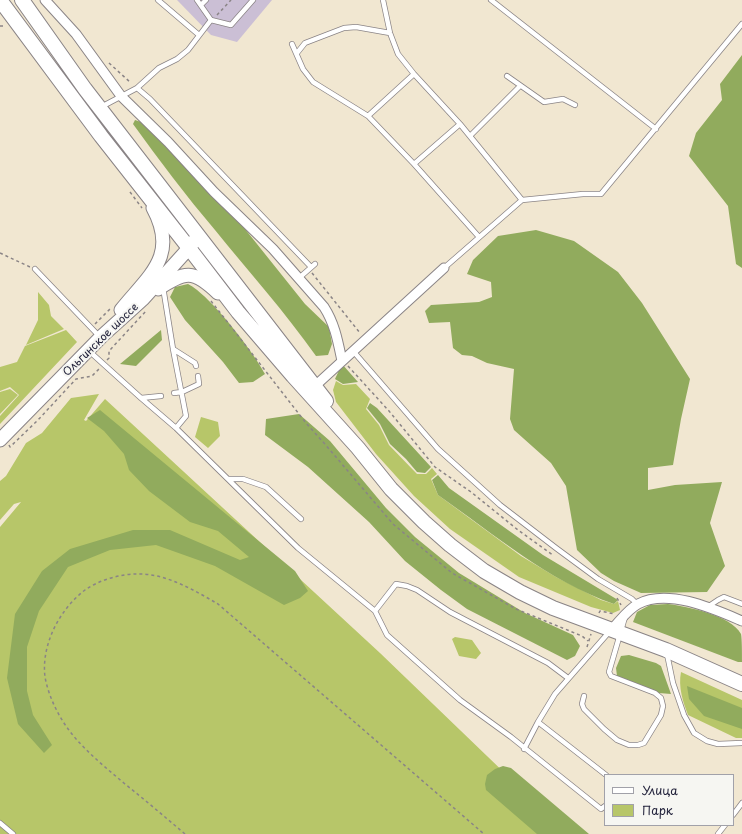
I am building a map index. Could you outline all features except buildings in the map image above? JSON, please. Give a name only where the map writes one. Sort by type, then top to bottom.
[{"type":"main road","points":[[0,0],[160,221],[164,242],[159,261],[148,279],[98,334]]},
{"type":"main road","points":[[22,0],[100,108],[315,386],[358,448]]},
{"type":"main road","points":[[137,191],[189,248],[238,312],[358,448],[391,489],[424,522],[450,545],[484,571],[546,605],[666,650],[742,684]]},
{"type":"main road","name":"Ольгинское шоссе","points":[[0,440],[88,350],[98,334],[143,299],[198,236]]},
{"type":"main road","points":[[143,299],[176,277],[186,275],[194,276],[206,281],[238,312]]},
{"type":"street","points":[[45,0],[76,34],[121,96],[168,142],[214,192],[273,249],[324,307],[334,327],[342,361]]},
{"type":"street","points":[[315,386],[444,268]]},
{"type":"street","points":[[616,631],[622,611],[648,600],[683,600],[709,606],[742,621]]},
{"type":"lane","points":[[158,0],[199,35]]},
{"type":"lane","points":[[196,0],[211,20],[231,25],[253,0]]},
{"type":"lane","points":[[201,5],[206,0]]},
{"type":"lane","points":[[383,0],[390,33],[398,54],[414,74],[460,124],[522,200]]},
{"type":"lane","points":[[491,0],[656,129]]},
{"type":"lane","points":[[100,108],[137,88],[158,68],[178,59],[188,50],[211,20]]},
{"type":"lane","points":[[444,268],[522,200],[583,194],[601,194],[742,24]]},
{"type":"lane","points":[[297,53],[304,43],[344,28],[356,27],[390,33]]},
{"type":"lane","points":[[292,44],[303,69],[313,82],[368,116],[414,164],[479,237]]},
{"type":"lane","points":[[368,116],[414,74]]},
{"type":"lane","points":[[507,76],[544,102],[563,99],[575,105]]},
{"type":"lane","points":[[470,136],[520,86]]},
{"type":"lane","points":[[137,88],[150,99],[312,266],[299,278]]},
{"type":"lane","points":[[414,164],[460,124]]},
{"type":"lane","points":[[35,269],[98,334]]},
{"type":"lane","points":[[163,286],[186,416],[176,428]]},
{"type":"lane","points":[[173,349],[195,362],[196,366]]},
{"type":"lane","points":[[88,350],[140,398],[176,428],[298,548],[375,611],[387,636],[460,700],[601,809],[604,807]]},
{"type":"lane","points":[[353,351],[438,448],[500,505],[556,548],[638,604]]},
{"type":"lane","points":[[174,393],[182,392],[199,384],[198,376]]},
{"type":"lane","points":[[140,398],[161,396]]},
{"type":"lane","points":[[228,479],[243,479],[266,487],[301,519]]},
{"type":"lane","points":[[375,611],[396,584],[407,586],[417,590],[450,612],[548,662],[568,678]]},
{"type":"lane","points":[[709,606],[724,597],[742,604]]},
{"type":"lane","points":[[524,749],[555,694],[568,678],[616,631]]},
{"type":"lane","points":[[584,696],[582,704],[584,709],[617,740],[629,745],[644,743],[661,714],[663,706],[661,698],[655,693],[611,676],[609,672],[616,631]]},
{"type":"lane","points":[[666,650],[673,683],[681,708],[694,733],[707,741],[718,744],[742,743]]},
{"type":"lane","points":[[538,722],[605,774]]},
{"type":"lane","points":[[734,814],[742,803]]},
{"type":"lane","points":[[0,823],[13,834]]},
{"type":"lane","points":[[718,834],[724,826]]},
{"type":"path","points":[[211,20],[224,9],[231,0]]},
{"type":"path","points":[[0,26],[6,26]]},
{"type":"path","points":[[137,191],[144,211]]},
{"type":"path","points":[[0,253],[35,269]]},
{"type":"path","points":[[312,266],[365,340]]},
{"type":"path","points":[[98,334],[112,306]]},
{"type":"path","points":[[342,361],[389,411],[435,467],[460,484],[518,530],[554,556]]},
{"type":"path","points":[[185,834],[91,756],[75,739],[63,723],[49,692],[45,677],[47,647],[59,620],[68,607],[87,589],[111,578],[138,574],[155,576],[188,588],[218,604],[484,834]]},
{"type":"path","points":[[587,647],[600,611],[615,614],[622,611],[621,605],[613,594]]},
{"type":"shaded area","points":[[177,0],[272,0],[237,42],[211,35]]},
{"type":"green space","points":[[742,55],[742,268],[736,264],[728,206],[689,156],[696,133],[722,100],[720,84]]},
{"type":"green space","points":[[135,120],[141,122],[162,139],[212,196],[245,229],[305,304],[329,327],[332,344],[328,355],[316,356],[279,308],[173,178],[133,124]]},
{"type":"green space","points":[[536,230],[574,241],[618,272],[642,303],[690,379],[673,465],[648,468],[648,490],[675,485],[722,482],[710,523],[725,566],[707,592],[641,593],[614,581],[601,573],[577,550],[566,486],[551,463],[514,430],[510,419],[514,369],[487,363],[472,356],[462,355],[453,348],[450,322],[429,323],[425,311],[431,305],[479,302],[492,297],[491,282],[467,274],[473,260],[498,236]]},
{"type":"green space","points":[[188,284],[208,299],[219,311],[241,338],[265,374],[253,382],[239,383],[223,362],[185,320],[170,297],[175,287]]},
{"type":"green space","points":[[38,292],[49,305],[51,316],[64,329],[26,345],[38,320]]},
{"type":"green space","points":[[66,330],[77,342],[0,424],[0,416],[19,395],[10,387],[0,391],[0,367],[17,362],[25,346]]},
{"type":"green space","points":[[161,330],[162,340],[136,366],[120,364]]},
{"type":"green space","points":[[342,364],[358,382],[343,384],[335,379]]},
{"type":"green space","points":[[336,381],[343,385],[356,384],[370,399],[366,409],[379,425],[389,445],[417,474],[426,474],[432,468],[437,474],[431,479],[438,495],[521,556],[556,577],[601,600],[614,604],[618,601],[620,610],[613,613],[591,607],[519,577],[450,529],[414,496],[376,454],[336,402],[333,390]]},
{"type":"green space","points":[[10,389],[18,395],[0,414],[0,392]]},
{"type":"green space","points":[[99,394],[84,420],[86,421],[105,399],[380,653],[568,834],[0,834],[0,527],[21,502],[14,504],[0,520],[0,481],[6,476],[26,443],[42,433],[71,398]]},
{"type":"green space","points":[[370,403],[377,408],[431,467],[425,473],[417,472],[390,444],[380,424],[367,408]]},
{"type":"green space","points":[[100,410],[295,571],[308,591],[300,598],[284,605],[215,566],[156,545],[110,550],[68,567],[39,611],[27,647],[27,691],[33,715],[52,745],[44,753],[18,724],[7,678],[15,614],[42,571],[70,549],[133,530],[170,530],[240,560],[249,557],[218,531],[190,522],[149,491],[129,470],[124,454],[104,431],[87,418]]},
{"type":"green space","points":[[299,414],[330,441],[386,508],[415,537],[459,573],[525,613],[573,635],[580,646],[575,656],[567,660],[467,609],[405,561],[369,522],[308,467],[265,435],[266,419]]},
{"type":"green space","points":[[201,417],[218,422],[220,436],[208,448],[195,437]]},
{"type":"green space","points":[[438,475],[449,488],[543,555],[618,600],[614,604],[590,594],[567,583],[522,556],[438,495],[432,480]]},
{"type":"green space","points":[[668,604],[708,613],[719,617],[736,627],[741,634],[742,662],[738,662],[633,622],[637,612],[650,605]]},
{"type":"green space","points":[[455,637],[472,640],[481,653],[476,659],[459,656],[452,639]]},
{"type":"green space","points":[[629,655],[656,663],[661,666],[671,694],[659,693],[617,676],[616,668],[621,656]]},
{"type":"green space","points":[[681,672],[742,700],[742,738],[736,738],[688,715],[681,689]]},
{"type":"green space","points":[[687,686],[742,708],[742,729],[704,716],[689,699]]},
{"type":"green space","points":[[503,766],[511,768],[589,834],[537,834],[486,790],[485,784],[487,775],[495,769]]}]
